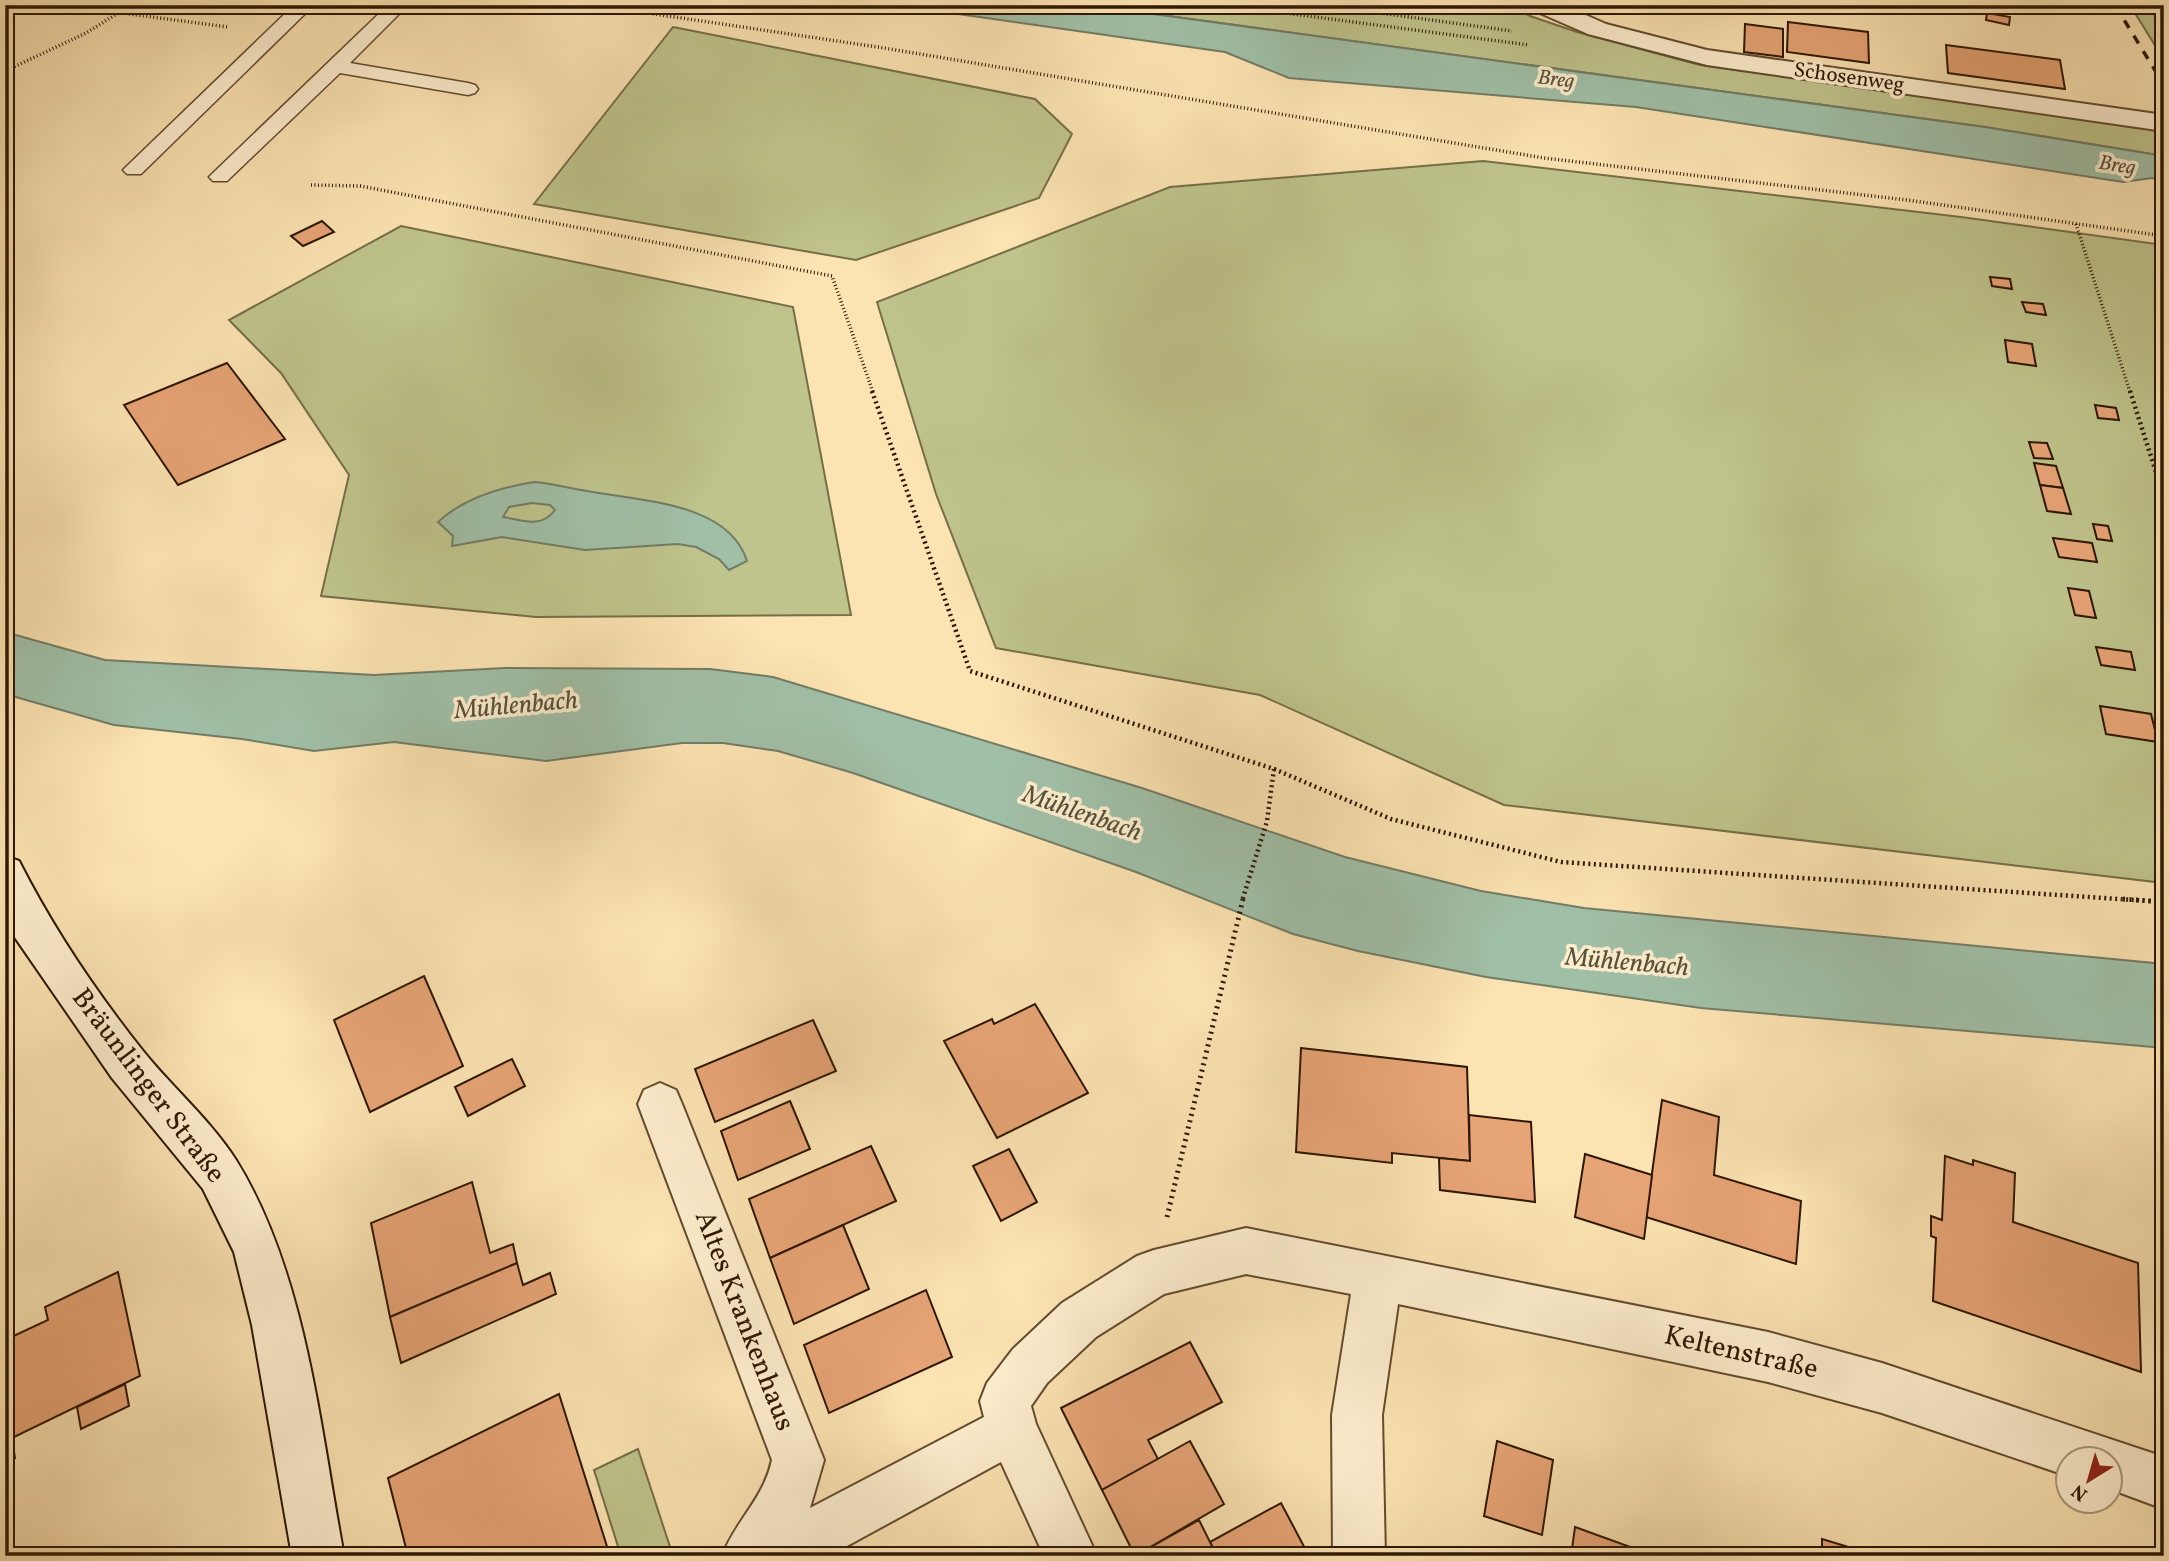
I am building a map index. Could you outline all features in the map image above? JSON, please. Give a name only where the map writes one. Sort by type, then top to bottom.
[{"type":"street","name":"Schosenweg","points":[[1542,5],[1597,29],[1707,57],[2164,123]]},
{"type":"street","name":"Bräunlinger Straße","points":[[5,873],[29,924],[127,1064],[219,1174],[256,1248],[276,1325],[318,1556]]},
{"type":"street","name":"Altes Krankenhaus","points":[[660,1104],[798,1460],[790,1495],[756,1545]]},
{"type":"street","points":[[1071,1556],[1012,1429],[1005,1401],[1030,1366],[1079,1320],[1154,1273],[1246,1251],[1378,1276],[1357,1415],[1359,1556]]},
{"type":"street","name":"Keltenstraße","points":[[1378,1276],[1768,1357],[1882,1388],[2054,1446]]},
{"type":"street","name":"Altes Krankenhaus","points":[[756,1545],[797,1539],[829,1528],[1012,1429]]},
{"type":"street","points":[[2124,1469],[2164,1483]]},
{"type":"lane","points":[[134,170],[305,5]]},
{"type":"lane","points":[[220,177],[399,5]]},
{"type":"lane","points":[[335,66],[468,89]]},
{"type":"path","points":[[5,71],[86,33],[131,5]]},
{"type":"path","points":[[594,5],[884,48],[1544,158],[1907,200],[2164,236]]},
{"type":"path","points":[[1224,5],[1541,46]]},
{"type":"path","points":[[122,12],[275,34]]},
{"type":"path","points":[[311,185],[360,186],[832,276],[970,671],[1274,769],[1391,819],[1561,862],[2164,902]]},
{"type":"path","points":[[2076,224],[2164,497]]},
{"type":"path","points":[[1154,1273],[1232,934],[1267,821],[1274,769]]},
{"type":"green space","points":[[1087,5],[1511,5],[1530,16],[1577,32],[1700,65],[2164,129],[2164,156],[1985,127]]},
{"type":"green space","points":[[2130,5],[2164,5],[2164,60]]},
{"type":"green space","points":[[673,27],[1035,99],[1072,134],[1039,198],[856,260],[534,204]]},
{"type":"green space","points":[[1483,161],[1961,217],[2164,245],[2164,883],[1504,805],[1260,695],[996,648],[936,494],[877,302],[1170,187]]},
{"type":"green space","points":[[401,226],[793,307],[851,615],[536,617],[321,596],[349,475],[281,373],[229,320]]},
{"type":"green space","points":[[638,1449],[673,1556],[621,1556],[594,1470]]},
{"type":"water","name":"Breg","points":[[894,5],[1087,5],[1985,127],[2164,156],[2164,180],[2152,178],[2123,182],[1636,107],[1289,78],[1225,52]]},
{"type":"water","points":[[522,484],[550,484],[682,508],[722,527],[737,542],[747,561],[729,570],[719,559],[696,547],[678,544],[585,550],[502,537],[452,546],[453,536],[438,522],[448,513],[496,490]],"holes":[[[532,503],[550,505],[555,510],[544,520],[524,521],[503,517],[509,507]]]},
{"type":"water","name":"Mühlenbach","points":[[5,632],[105,660],[374,675],[505,668],[710,669],[773,677],[1142,788],[1345,857],[1481,891],[1584,908],[2164,964],[2164,1048],[1701,1008],[1486,977],[1358,951],[1293,934],[1136,872],[853,773],[778,751],[723,743],[682,743],[546,761],[394,742],[314,751],[242,739],[114,725],[5,694]]},
{"type":"building","points":[[1987,13],[2010,17],[2009,25],[1986,20]]},
{"type":"building","points":[[1788,22],[1868,32],[1869,63],[1787,52]]},
{"type":"building","points":[[1745,24],[1783,29],[1783,57],[1744,52]]},
{"type":"building","points":[[1946,45],[2060,60],[2065,89],[1948,73]]},
{"type":"building","points":[[322,221],[334,232],[303,246],[291,236]]},
{"type":"building","points":[[1990,277],[2010,279],[2012,289],[1992,286]]},
{"type":"building","points":[[2022,302],[2043,304],[2046,315],[2026,312]]},
{"type":"building","points":[[2005,340],[2032,344],[2036,366],[2008,362]]},
{"type":"building","points":[[227,363],[285,439],[178,485],[124,405]]},
{"type":"building","points":[[2095,405],[2116,408],[2119,420],[2098,418]]},
{"type":"building","points":[[2029,442],[2047,443],[2053,459],[2034,458]]},
{"type":"building","points":[[2034,463],[2056,466],[2063,488],[2040,485]]},
{"type":"building","points":[[2040,485],[2063,488],[2071,514],[2047,511]]},
{"type":"building","points":[[2093,524],[2108,526],[2112,541],[2097,539]]},
{"type":"building","points":[[2053,538],[2092,543],[2097,562],[2059,557]]},
{"type":"building","points":[[2068,588],[2089,591],[2096,618],[2075,615]]},
{"type":"building","points":[[2096,647],[2131,652],[2135,670],[2101,665]]},
{"type":"building","points":[[2100,706],[2151,714],[2158,742],[2106,734]]},
{"type":"building","points":[[424,976],[463,1066],[370,1112],[334,1020]]},
{"type":"building","points":[[1035,1004],[1088,1093],[997,1138],[944,1041],[992,1019],[994,1024]]},
{"type":"building","points":[[813,1020],[836,1071],[715,1122],[695,1069]]},
{"type":"building","points":[[1301,1048],[1467,1067],[1470,1161],[1392,1153],[1392,1163],[1296,1152]]},
{"type":"building","points":[[512,1059],[525,1086],[468,1116],[455,1087]]},
{"type":"building","points":[[1662,1100],[1719,1117],[1714,1175],[1801,1201],[1796,1264],[1646,1217]]},
{"type":"building","points":[[790,1101],[810,1149],[738,1180],[721,1131]]},
{"type":"building","points":[[1469,1115],[1531,1122],[1535,1202],[1440,1190],[1439,1158],[1470,1161]]},
{"type":"building","points":[[871,1146],[896,1201],[770,1258],[749,1199]]},
{"type":"building","points":[[1009,1149],[1037,1202],[1001,1221],[973,1166]]},
{"type":"building","points":[[1585,1154],[1652,1175],[1644,1239],[1575,1217]]},
{"type":"building","points":[[1945,1156],[1973,1165],[1973,1160],[2015,1173],[2013,1222],[2138,1263],[2141,1372],[1933,1301],[1936,1238],[1931,1236],[1931,1216],[1942,1220]]},
{"type":"building","points":[[472,1182],[490,1253],[513,1244],[517,1263],[390,1317],[371,1223]]},
{"type":"building","points":[[843,1225],[869,1289],[794,1324],[770,1258]]},
{"type":"building","points":[[517,1263],[523,1285],[550,1273],[556,1294],[401,1363],[390,1317]]},
{"type":"building","points":[[118,1272],[140,1376],[12,1438],[5,1393],[5,1340],[48,1320],[45,1307]]},
{"type":"building","points":[[926,1290],[952,1357],[829,1413],[804,1345]]},
{"type":"building","points":[[1190,1342],[1222,1402],[1148,1440],[1158,1459],[1102,1490],[1061,1408]]},
{"type":"building","points":[[125,1384],[129,1406],[81,1429],[77,1407]]},
{"type":"building","points":[[559,1394],[610,1556],[408,1556],[388,1478]]},
{"type":"building","points":[[5,1399],[15,1458],[5,1462]]},
{"type":"building","points":[[1190,1441],[1224,1504],[1135,1556],[1102,1490]]},
{"type":"building","points":[[1497,1441],[1553,1460],[1542,1535],[1484,1516]]},
{"type":"building","points":[[1281,1503],[1309,1556],[1204,1556],[1214,1550],[1210,1542]]},
{"type":"building","points":[[1199,1520],[1214,1550],[1204,1556],[1135,1556]]},
{"type":"building","points":[[1575,1527],[1655,1556],[1571,1556]]},
{"type":"building","points":[[1822,1539],[1878,1556],[1822,1556]]},
{"type":"railway","points":[[2115,5],[2164,85]]}]
